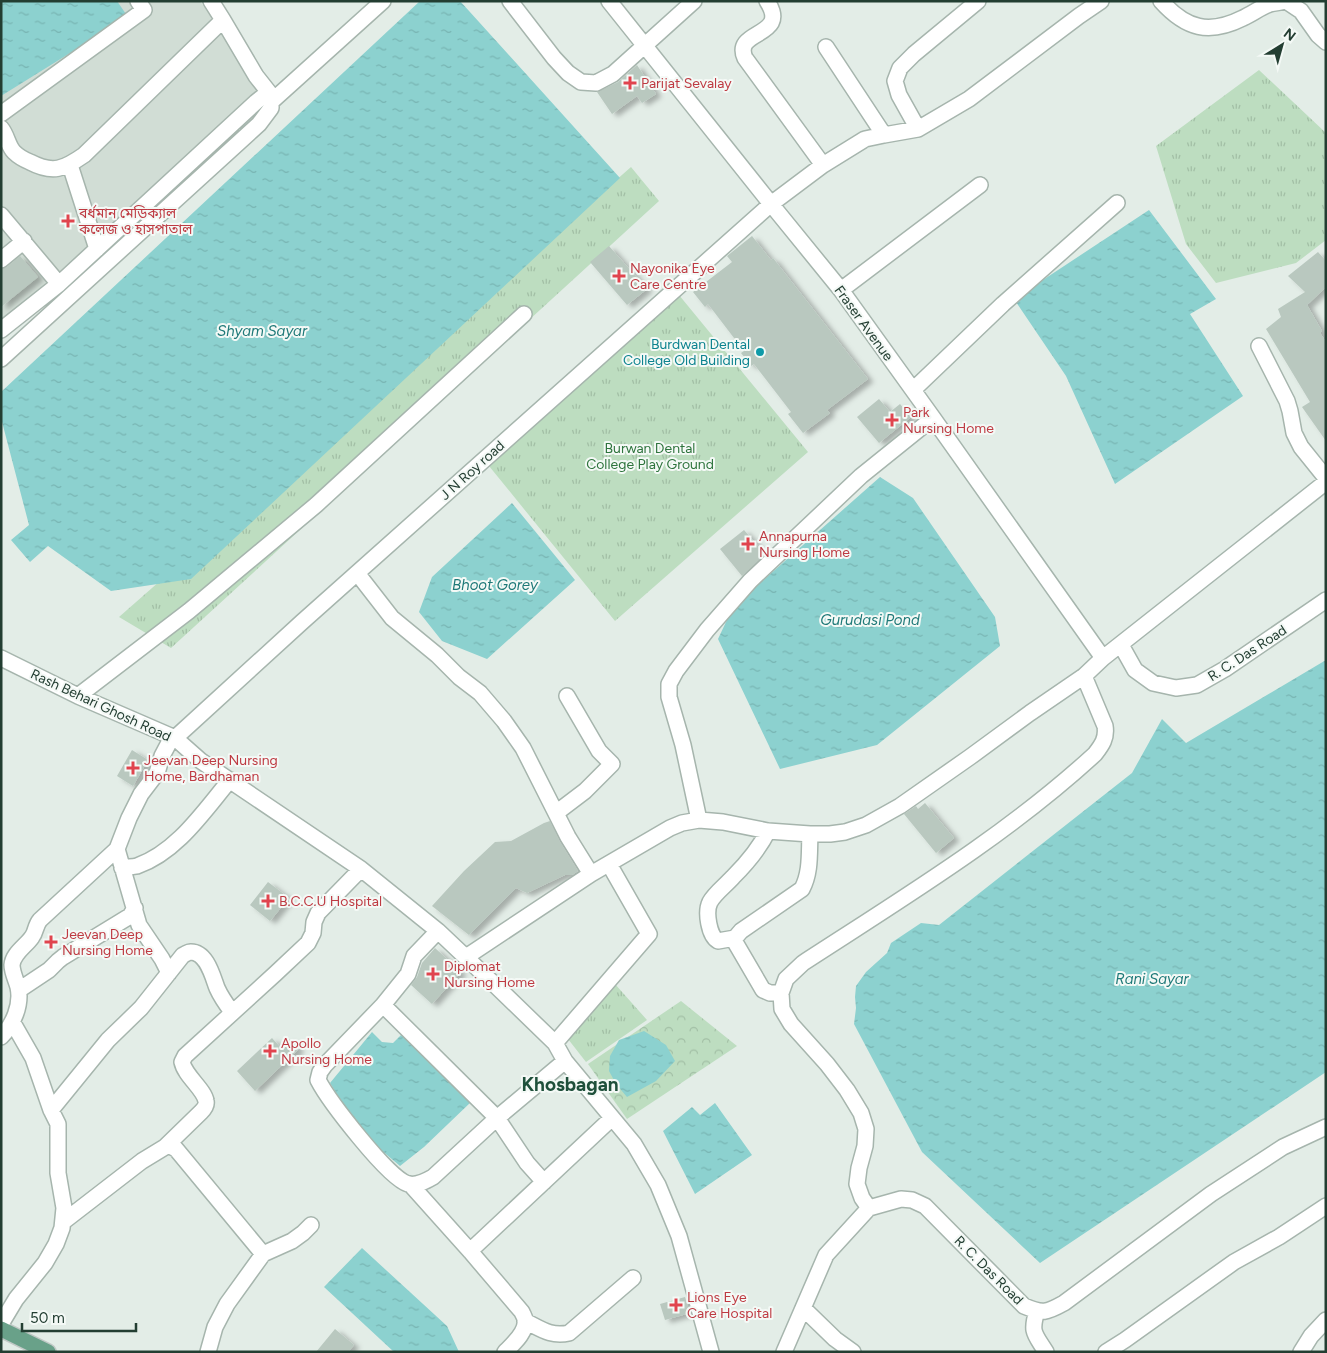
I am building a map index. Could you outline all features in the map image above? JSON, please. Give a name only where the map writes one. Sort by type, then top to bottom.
[{"type":"main road","points":[[1,1329],[48,1352]]},
{"type":"street","points":[[1,114],[144,10],[138,1]]},
{"type":"street","points":[[1,358],[259,124],[271,108],[271,99],[211,1]]},
{"type":"street","points":[[3,324],[59,284],[256,102],[261,98],[271,99],[383,1]]},
{"type":"street","points":[[510,1],[568,73],[581,82],[596,83],[613,74],[694,1]]},
{"type":"street","name":"Fraser Avenue","points":[[609,1],[841,290],[1104,658]]},
{"type":"street","points":[[767,1],[774,14],[774,20],[769,26],[748,41],[743,46],[742,51],[745,58],[823,165]]},
{"type":"street","points":[[978,1],[900,68],[895,81],[899,95],[918,129],[969,99],[1101,1]]},
{"type":"street","points":[[1161,1],[1182,19],[1200,28],[1216,28],[1241,19],[1270,4],[1286,2],[1300,11],[1318,35],[1326,42]]},
{"type":"street","points":[[1,128],[5,132],[13,151],[27,161],[41,168],[54,169],[70,165],[84,155],[223,20]]},
{"type":"street","points":[[826,47],[884,134]]},
{"type":"street","name":"J N Roy road","points":[[174,737],[771,204],[823,165],[865,140],[884,134],[918,129]]},
{"type":"street","points":[[70,165],[97,249]]},
{"type":"street","points":[[841,290],[980,185]]},
{"type":"street","points":[[913,390],[1003,304],[1117,203]]},
{"type":"street","points":[[1,215],[59,284]]},
{"type":"street","points":[[1,260],[24,241]]},
{"type":"street","points":[[78,696],[189,611],[316,505],[524,314]]},
{"type":"street","points":[[466,957],[591,874],[670,828],[682,823],[699,820],[723,822],[768,831],[810,834],[830,834],[866,825],[900,806],[1084,676],[1326,480],[1301,447],[1294,433],[1287,401],[1259,346]]},
{"type":"street","points":[[699,820],[683,745],[669,697],[670,684],[676,671],[707,630],[750,581],[861,476],[933,418]]},
{"type":"street","points":[[357,573],[392,618],[480,693],[504,721],[523,748],[568,837],[591,874]]},
{"type":"street","name":"R. C. Das Road","points":[[1121,645],[1136,670],[1153,683],[1176,688],[1197,686],[1326,600]]},
{"type":"street","name":"Rash Behari Ghosh Road","points":[[3,663],[174,737],[201,761],[361,869],[438,931],[555,1043],[564,1061],[634,1144],[658,1186],[678,1236],[711,1352]]},
{"type":"street","points":[[784,1352],[826,1255],[869,1208],[862,1198],[857,1184],[865,1146],[866,1129],[861,1113],[847,1090],[827,1064],[791,1024],[782,1009],[781,993],[786,979],[803,964],[954,865],[1031,808],[1095,754],[1103,744],[1106,726],[1084,676]]},
{"type":"street","points":[[556,813],[584,791],[612,764],[599,751],[567,696]]},
{"type":"street","points":[[1,1037],[13,1023],[17,1009],[18,990],[12,967],[13,959],[31,939],[36,924],[117,849],[128,818],[141,794],[157,773],[162,756],[174,737]]},
{"type":"street","points":[[122,868],[136,866],[152,859],[172,845],[191,828],[230,780]]},
{"type":"street","points":[[768,831],[755,854],[710,902],[708,908],[712,935],[718,941],[735,938],[741,931],[802,889],[807,879],[809,868],[810,834]]},
{"type":"street","points":[[117,849],[140,925],[169,973]]},
{"type":"street","points":[[555,1043],[649,934],[608,864]]},
{"type":"street","points":[[63,1222],[142,1161],[165,1147],[202,1112],[206,1102],[204,1095],[183,1068],[184,1056],[308,943],[313,933],[314,922],[318,913],[361,869]]},
{"type":"street","points":[[18,990],[49,970],[63,957],[130,916],[135,908]]},
{"type":"street","points":[[438,931],[414,956],[408,974],[383,1005],[325,1065],[320,1072],[318,1080],[345,1121],[388,1170],[400,1180],[410,1184],[522,1312],[526,1321],[547,1332],[559,1335],[569,1333],[633,1278]]},
{"type":"street","points":[[735,938],[735,942],[763,990],[770,994],[781,993]]},
{"type":"street","points":[[51,1110],[108,1040],[141,1008],[183,955],[190,952],[198,954],[206,961],[223,1000],[232,1012]]},
{"type":"street","points":[[383,1005],[496,1118],[527,1163],[544,1182]]},
{"type":"street","points":[[1,1324],[16,1299],[45,1263],[56,1244],[62,1228],[64,1208],[58,1173],[58,1124],[51,1110],[33,1058],[13,1023]]},
{"type":"street","points":[[410,1184],[422,1183],[434,1177],[496,1118],[564,1061]]},
{"type":"street","points":[[470,1251],[612,1118]]},
{"type":"street","name":"R. C. Das Road","points":[[869,1208],[901,1199],[912,1200],[925,1206],[1024,1306],[1036,1311],[1050,1311],[1064,1303],[1211,1194],[1283,1147],[1326,1127]]},
{"type":"street","points":[[165,1147],[170,1146],[176,1149],[263,1254]]},
{"type":"street","points":[[1106,1352],[1234,1262],[1279,1237],[1326,1206]]},
{"type":"street","points":[[208,1352],[215,1327],[227,1304],[263,1254],[292,1241],[311,1225]]},
{"type":"street","points":[[803,1308],[835,1339],[853,1352]]},
{"type":"street","points":[[1036,1311],[1033,1329],[1046,1352]]},
{"type":"street","points":[[1301,1352],[1311,1336],[1326,1320]]},
{"type":"street","points":[[505,1352],[518,1339],[526,1321]]},
{"type":"shaded area","name":"বর্ধমান মেডিক্যাল কলেজ ও হাসপাতাল","points":[[1,1],[200,1],[265,91],[266,102],[1,340]]},
{"type":"green space","points":[[1259,70],[1326,133],[1326,240],[1296,263],[1216,283],[1186,244],[1156,146]]},
{"type":"green space","points":[[631,167],[659,201],[171,648],[119,617]]},
{"type":"green space","name":"Burwan Dental College Play Ground","points":[[679,295],[808,452],[615,621],[489,466]]},
{"type":"green space","points":[[615,984],[647,1020],[586,1062],[568,1039]]},
{"type":"green space","points":[[681,1001],[737,1046],[627,1119],[588,1064]]},
{"type":"water","points":[[1,1],[117,1],[128,17],[1,96]]},
{"type":"water","name":"Shyam Sayar","points":[[420,1],[460,1],[620,178],[191,579],[111,591],[48,546],[30,562],[11,540],[29,525],[1,418],[1,392]]},
{"type":"water","points":[[1149,210],[1216,299],[1190,314],[1243,396],[1115,484],[1066,376],[1014,299]]},
{"type":"water","name":"Gurudasi Pond","points":[[880,477],[913,498],[995,617],[1000,646],[877,745],[780,769],[718,639],[733,607]]},
{"type":"water","name":"Bhoot Gorey","points":[[512,503],[575,580],[487,659],[442,641],[419,612],[432,577]]},
{"type":"water","name":"Rani Sayar","points":[[1326,660],[1326,1072],[1040,1263],[922,1152],[854,1024],[856,986],[866,972],[887,953],[891,943],[921,923],[939,925],[1132,773],[1162,719],[1186,743]]},
{"type":"water","points":[[644,1031],[666,1045],[675,1061],[656,1081],[627,1097],[616,1084],[609,1071],[610,1056],[619,1040]]},
{"type":"water","points":[[372,1032],[382,1042],[393,1043],[403,1033],[471,1102],[424,1147],[400,1166],[374,1144],[334,1102],[338,1096],[330,1083]]},
{"type":"water","points":[[715,1103],[752,1155],[695,1194],[663,1131],[692,1107],[700,1115]]},
{"type":"water","points":[[362,1248],[447,1326],[459,1352],[394,1352],[324,1287]]},
{"type":"building","points":[[637,65],[656,94],[642,103],[637,96],[612,114],[597,92],[618,82]]},
{"type":"building","points":[[752,236],[771,260],[773,258],[868,379],[827,410],[830,413],[803,433],[788,414],[791,412],[754,364],[751,366],[741,353],[744,351],[708,304],[705,307],[693,292],[732,262],[727,256]]},
{"type":"building","points":[[609,246],[647,289],[627,305],[590,262]]},
{"type":"building","points":[[1318,252],[1326,261],[1326,287],[1307,305],[1326,342],[1326,441],[1302,407],[1310,402],[1266,329],[1281,317],[1278,309],[1305,292],[1288,276]]},
{"type":"building","points":[[20,256],[38,277],[1,307],[1,269],[7,267]]},
{"type":"building","points":[[879,399],[890,412],[900,404],[911,417],[879,443],[857,417]]},
{"type":"building","points":[[744,530],[765,554],[742,576],[720,549]]},
{"type":"building","points":[[132,750],[148,760],[133,786],[117,776]]},
{"type":"building","points":[[925,803],[954,838],[936,853],[904,814],[916,806],[918,809]]},
{"type":"building","points":[[550,821],[560,842],[578,871],[527,893],[516,888],[469,935],[432,906],[464,871],[495,842],[511,841]]},
{"type":"building","points":[[268,882],[289,898],[270,921],[250,905]]},
{"type":"building","points":[[435,948],[461,972],[432,1004],[411,985],[417,977],[422,963]]},
{"type":"building","points":[[272,1038],[280,1047],[289,1039],[299,1049],[255,1091],[237,1071]]},
{"type":"building","points":[[685,1297],[690,1313],[665,1320],[660,1304]]},
{"type":"building","points":[[335,1329],[354,1345],[348,1352],[316,1352]]},
{"type":"place","name":"Parijat Sevalay","points":[[630,83]]},
{"type":"place","name":"বর্ধমান মেডিক্যাল কলেজ ও হাসপাতাল","points":[[68,221]]},
{"type":"place","name":"Nayonika Eye Care Centre","points":[[619,276]]},
{"type":"place","name":"Burdwan Dental College Old Building","points":[[760,352]]},
{"type":"place","name":"Park Nursing Home","points":[[892,420]]},
{"type":"place","name":"Annapurna Nursing Home","points":[[748,544]]},
{"type":"place","name":"Jeevan Deep Nursing Home, Bardhaman","points":[[133,768]]},
{"type":"place","name":"B.C.C.U Hospital","points":[[268,901]]},
{"type":"place","name":"Jeevan Deep Nursing Home","points":[[51,942]]},
{"type":"place","name":"Diplomat Nursing Home","points":[[433,974]]},
{"type":"place","name":"Apollo Nursing Home","points":[[270,1051]]},
{"type":"place","name":"Lions Eye Care Hospital","points":[[676,1305]]},
{"type":"district","name":"Khosbagan","points":[[570,1084]]}]
